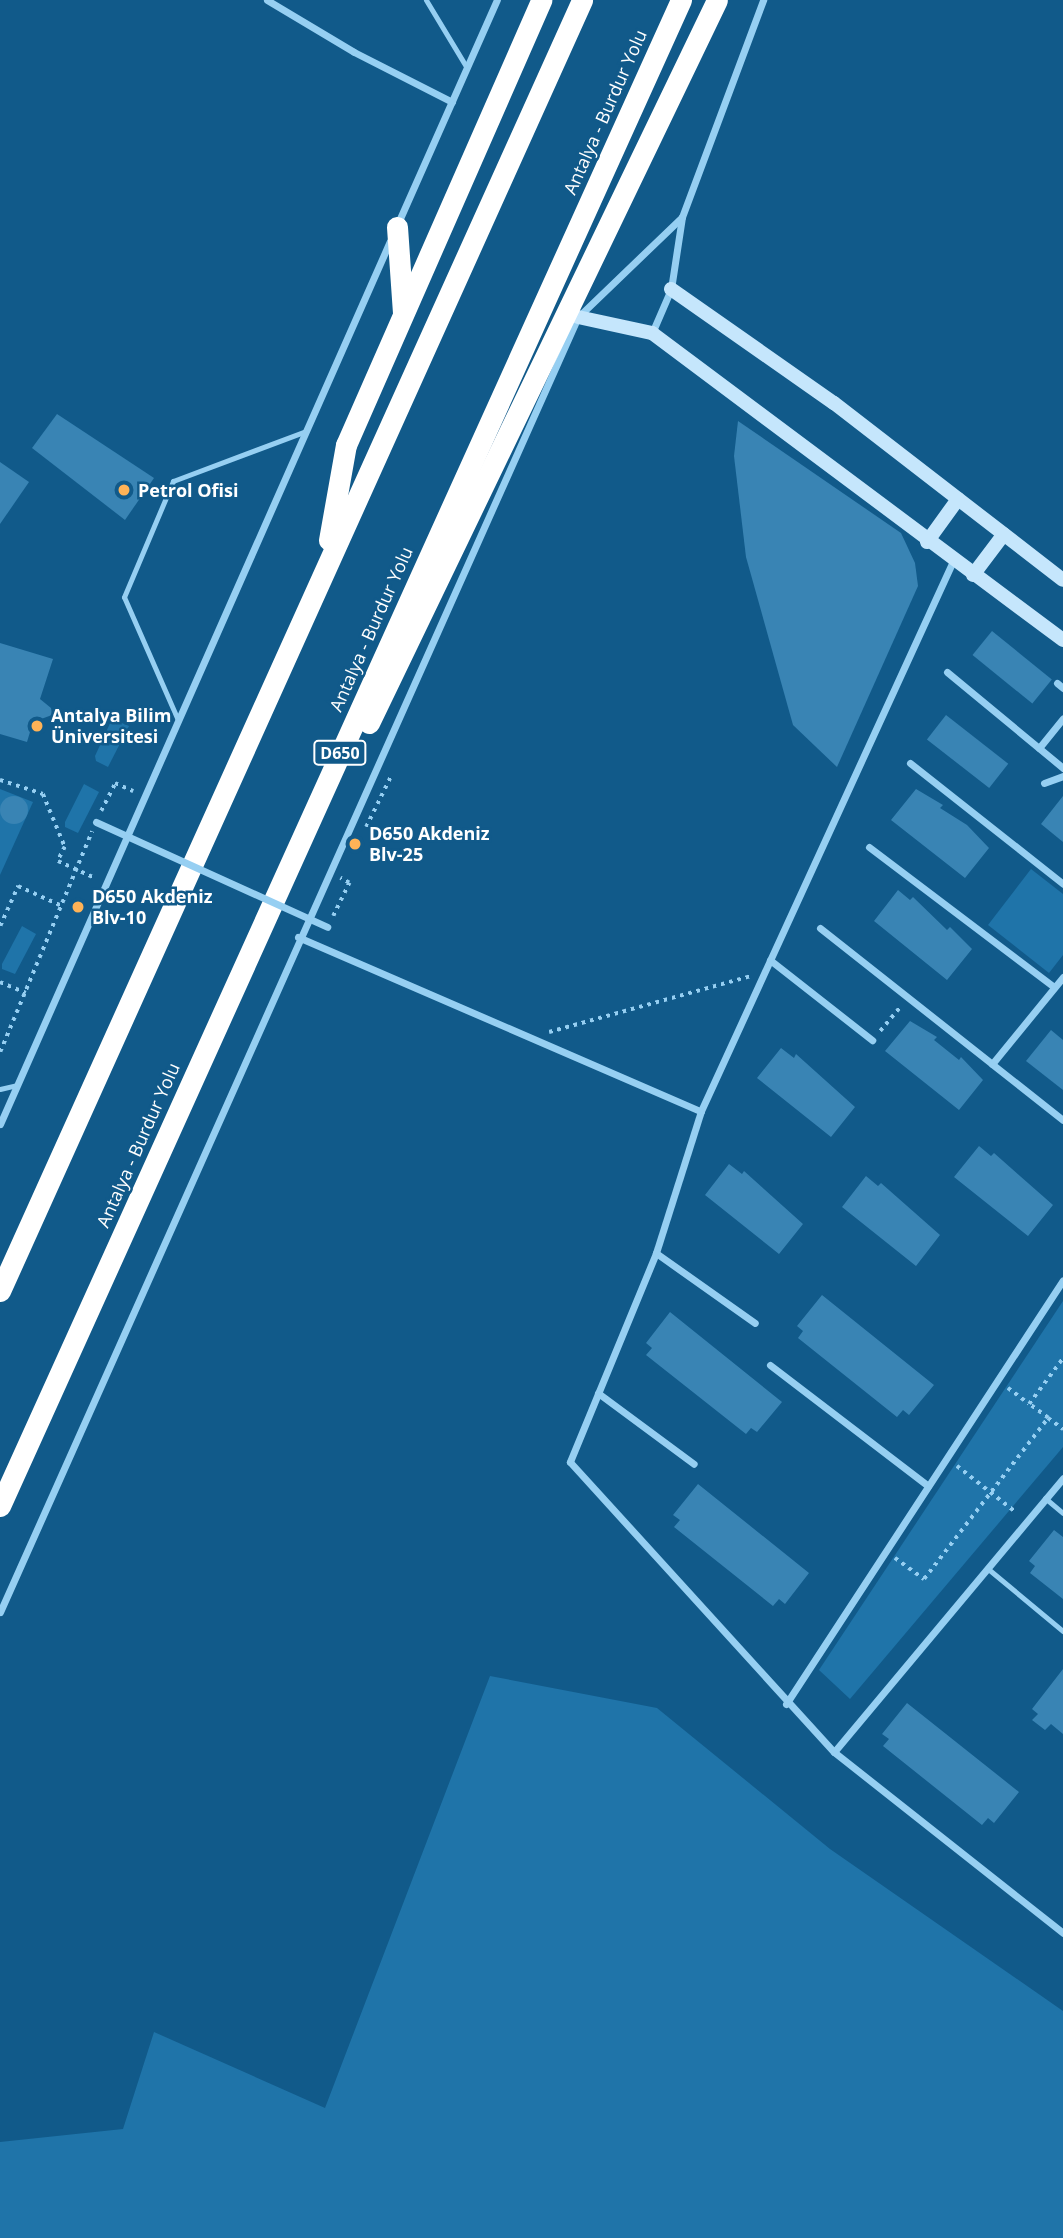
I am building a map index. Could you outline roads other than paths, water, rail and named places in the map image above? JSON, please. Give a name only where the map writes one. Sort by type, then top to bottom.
[{"type":"highway","points":[[324,573],[346,445],[541,0]]},
{"type":"highway","points":[[0,1291],[582,0]]},
{"type":"highway","name":"Antalya - Burdur Yolu","points":[[0,1506],[681,0]]},
{"type":"highway","points":[[302,837],[350,762],[717,0]]},
{"type":"highway","points":[[397,227],[403,315]]},
{"type":"street","points":[[267,0],[354,52],[452,102]]},
{"type":"street","points":[[0,1124],[497,0]]},
{"type":"street","points":[[652,333],[671,289],[682,217],[763,0]]},
{"type":"street","points":[[0,1612],[298,937],[578,317],[682,217]]},
{"type":"street","points":[[671,289],[834,403],[1063,580]]},
{"type":"street","points":[[578,317],[652,333],[927,542],[1063,640]]},
{"type":"street","points":[[927,542],[958,499]]},
{"type":"street","points":[[973,575],[1004,534]]},
{"type":"street","points":[[953,561],[701,1111],[656,1254],[570,1462],[786,1704],[834,1752],[1063,1933]]},
{"type":"street","points":[[947,672],[1063,768]]},
{"type":"street","points":[[1039,748],[1063,718]]},
{"type":"street","points":[[910,763],[1063,884]]},
{"type":"street","points":[[1044,783],[1063,776]]},
{"type":"street","points":[[96,822],[327,927]]},
{"type":"street","points":[[869,847],[1054,987]]},
{"type":"street","points":[[820,928],[1063,1120]]},
{"type":"street","points":[[298,937],[701,1111]]},
{"type":"street","points":[[770,960],[872,1041]]},
{"type":"street","points":[[992,1064],[1063,976]]},
{"type":"street","points":[[656,1254],[755,1323]]},
{"type":"street","points":[[786,1704],[1063,1280]]},
{"type":"street","points":[[770,1365],[928,1486]]},
{"type":"street","points":[[598,1393],[694,1464]]},
{"type":"street","points":[[834,1752],[1063,1478]]},
{"type":"lane","points":[[426,0],[467,68]]},
{"type":"lane","points":[[178,721],[124,597],[173,481],[306,431]]},
{"type":"lane","points":[[0,1089],[17,1085]]},
{"type":"lane","points":[[1045,1499],[1063,1513]]},
{"type":"lane","points":[[987,1568],[1063,1631]]},
{"type":"place","name":"Petrol Ofisi","points":[[124,490]]},
{"type":"place","name":"Antalya Bilim Üniversitesi","points":[[37,726]]},
{"type":"place","name":"D650 Akdeniz Blv-25","points":[[355,844]]},
{"type":"place","name":"D650 Akdeniz Blv-10","points":[[78,907]]}]
